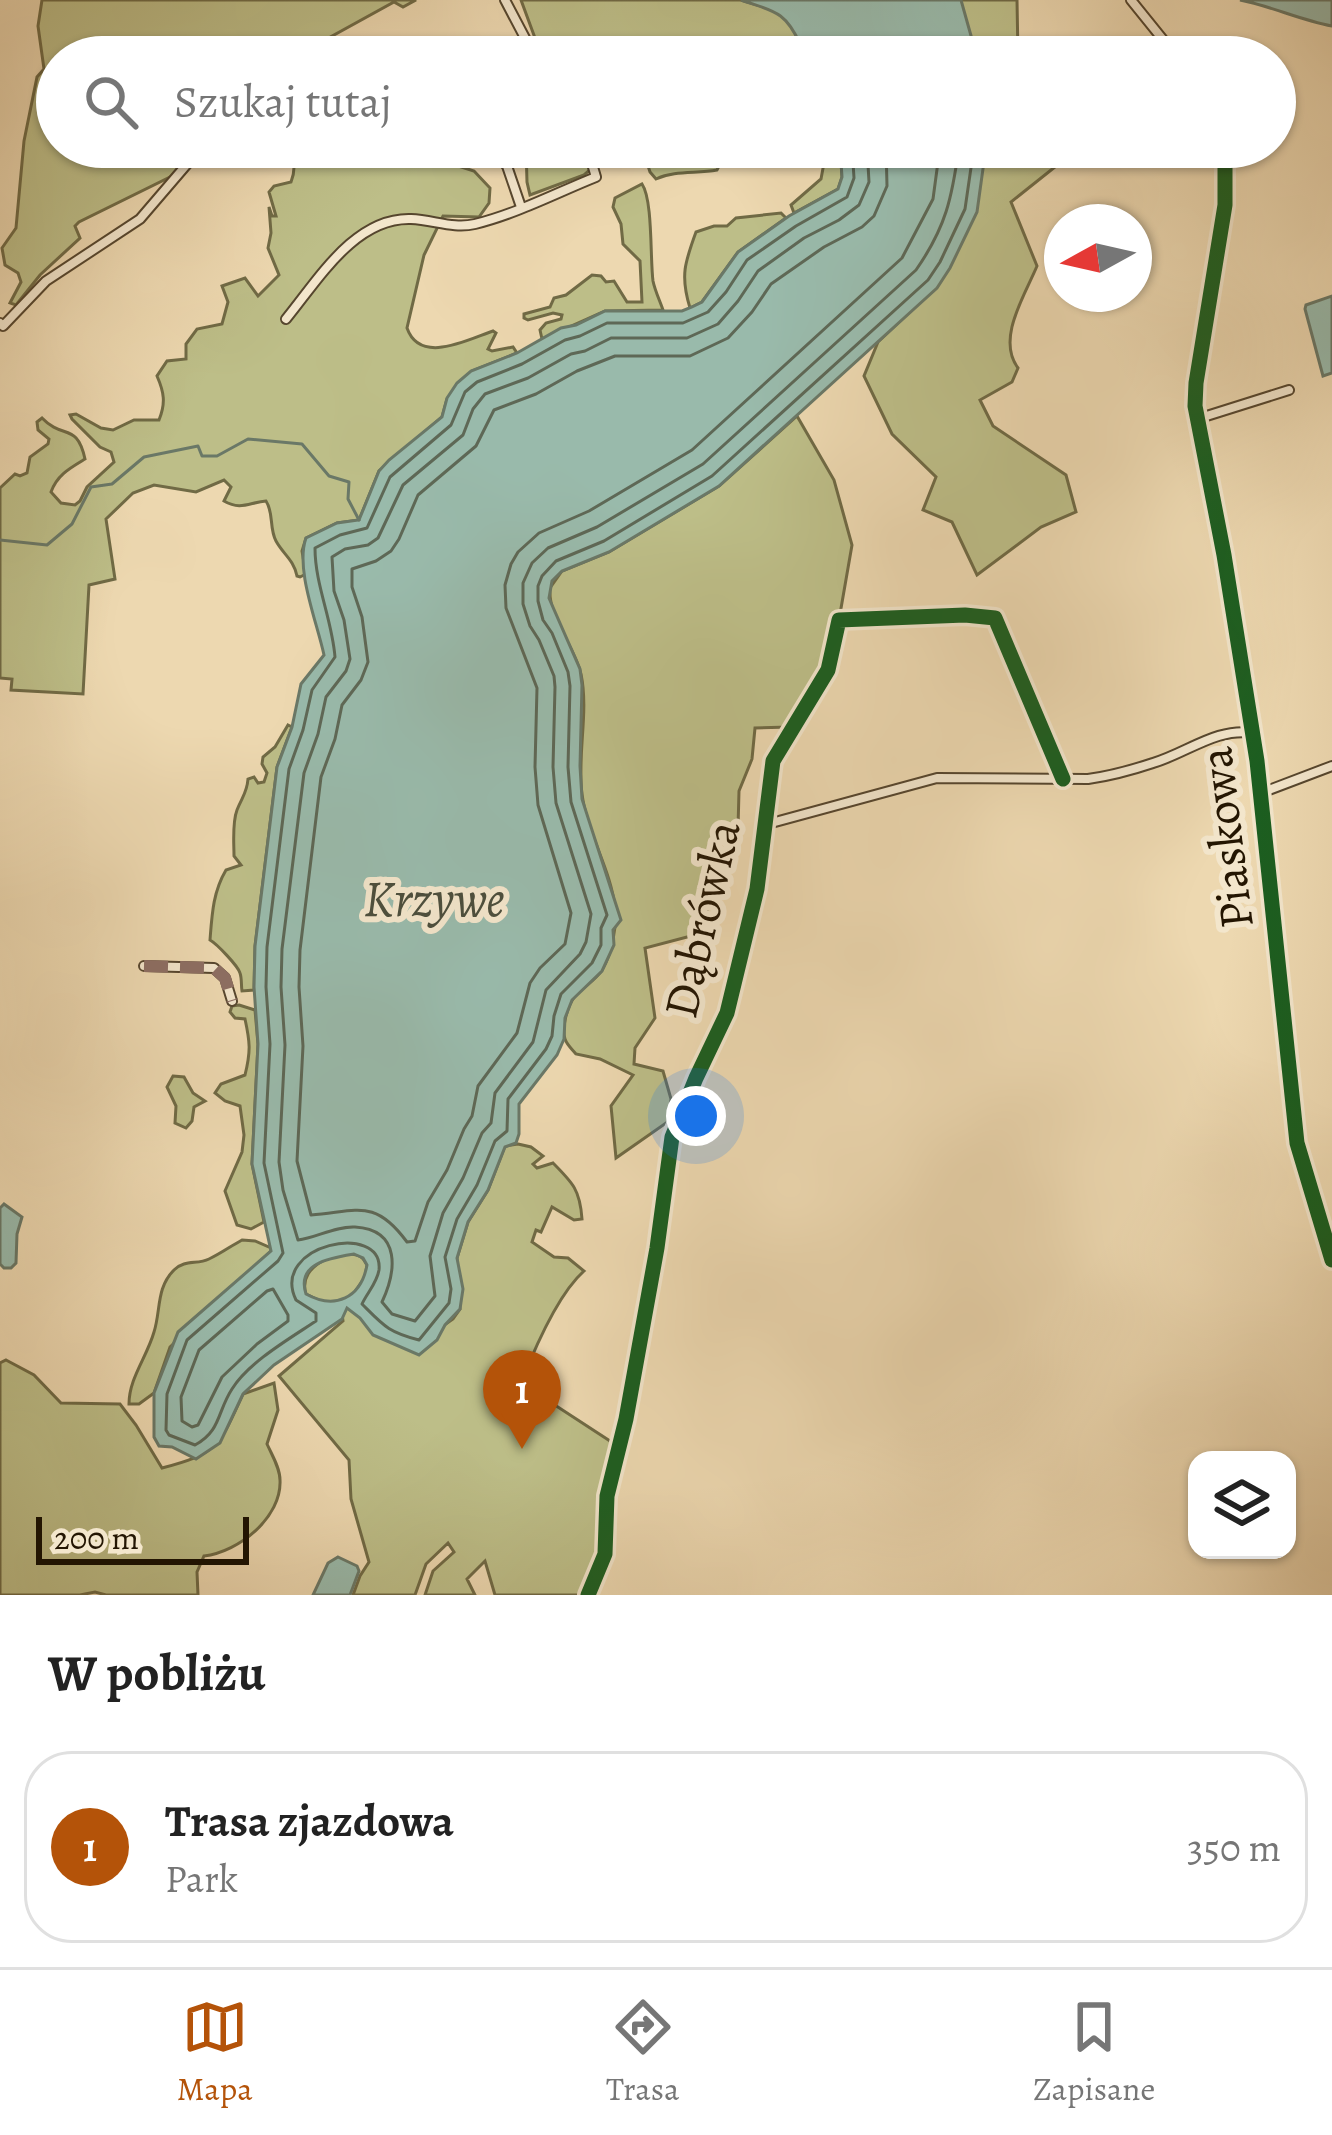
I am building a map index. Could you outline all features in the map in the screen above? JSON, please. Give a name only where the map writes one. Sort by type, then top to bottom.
[{"type":"street","points":[[505,0],[524,36]]},
{"type":"street","points":[[1131,0],[1160,36]]},
{"type":"street","points":[[0,323],[3,326],[46,281],[140,219],[183,168]]},
{"type":"street","points":[[508,168],[521,207]]},
{"type":"street","points":[[286,319],[337,259],[368,230],[388,220],[472,225],[596,177],[593,168]]},
{"type":"street","name":"Piaskowa","points":[[1225,168],[1225,205],[1196,382],[1197,418],[1253,733],[1295,1128],[1332,1260]]},
{"type":"street","points":[[1197,418],[1288,390]]},
{"type":"street","name":"Dąbrówka","points":[[588,1595],[605,1554],[607,1496],[657,1248],[672,1137],[728,1013],[757,889],[773,761],[828,670],[839,620],[995,618],[1063,779]]},
{"type":"street","name":"Dąbrówka","points":[[764,825],[937,778],[1107,776],[1156,763],[1223,733],[1253,733]]},
{"type":"street","points":[[1261,793],[1332,766]]},
{"type":"street","points":[[144,966],[214,968],[225,978],[232,1001]]},
{"type":"green space","points":[[42,0],[416,0],[403,7],[394,2],[332,36],[39,36]]},
{"type":"green space","points":[[521,0],[741,0],[776,11],[796,36],[534,36]]},
{"type":"green space","points":[[943,0],[1017,0],[1018,36],[955,36]]},
{"type":"green space","points":[[36,82],[36,168],[179,168],[172,176],[79,222],[75,226],[80,238],[16,305],[10,303],[21,282],[18,273],[5,265],[2,248],[16,228],[24,141]]},
{"type":"green space","points":[[294,168],[474,171],[490,188],[489,203],[479,217],[443,216],[424,255],[407,328],[413,339],[433,348],[493,331],[488,349],[513,347],[517,353],[472,371],[447,399],[442,417],[379,471],[359,520],[337,523],[306,538],[302,551],[306,574],[300,577],[276,541],[266,501],[241,506],[224,501],[231,487],[224,480],[196,492],[154,485],[133,493],[106,519],[115,579],[89,585],[83,694],[11,690],[12,679],[0,678],[0,488],[15,474],[27,473],[30,457],[48,444],[49,439],[38,430],[42,418],[73,436],[82,448],[85,459],[60,476],[51,492],[61,503],[75,505],[114,462],[111,452],[100,447],[70,415],[113,430],[134,420],[159,420],[163,398],[157,376],[167,361],[186,359],[186,344],[197,329],[222,324],[228,302],[222,286],[245,278],[258,296],[279,275],[268,248],[269,207],[276,216],[269,192],[291,182]]},
{"type":"green space","points":[[527,168],[591,169],[530,195]]},
{"type":"green space","points":[[649,168],[718,168],[656,179]]},
{"type":"green space","points":[[823,168],[841,168],[838,189],[794,213],[791,205],[821,179]]},
{"type":"green space","points":[[964,168],[1054,168],[1011,202],[1037,266],[1011,331],[1012,356],[1018,368],[1012,382],[980,400],[993,426],[1066,475],[1076,512],[1041,527],[977,575],[952,522],[923,510],[936,477],[892,434],[864,376],[878,342],[916,306]]},
{"type":"green space","points":[[642,184],[650,216],[653,281],[663,310],[605,311],[542,339],[540,330],[562,315],[528,320],[524,314],[550,307],[554,298],[566,295],[592,275],[614,281],[627,302],[642,302],[640,261],[623,244],[613,207],[615,198]]},
{"type":"green space","points":[[781,213],[786,218],[738,252],[702,302],[690,308],[685,269],[696,232],[727,226],[736,218]]},
{"type":"green space","points":[[797,416],[834,480],[852,545],[840,614],[822,675],[789,727],[755,728],[752,759],[739,791],[738,828],[709,855],[706,932],[645,948],[655,1018],[635,1048],[634,1064],[663,1071],[671,1099],[669,1121],[616,1158],[611,1106],[633,1075],[600,1059],[576,1054],[564,1034],[572,1000],[606,963],[615,915],[609,879],[582,794],[581,674],[553,610],[550,588],[562,571],[609,552],[719,486]]},
{"type":"green space","points":[[288,725],[292,727],[277,767],[254,990],[242,991],[238,970],[210,940],[214,903],[226,870],[241,865],[234,856],[234,827],[248,779],[264,782],[263,757]]},
{"type":"green space","points":[[239,1005],[255,1010],[258,1044],[252,1164],[264,1222],[251,1229],[237,1225],[225,1191],[242,1152],[240,1106],[215,1093],[221,1084],[245,1075],[249,1047],[245,1019],[230,1012]]},
{"type":"green space","points":[[173,1076],[184,1077],[193,1093],[205,1101],[194,1107],[186,1128],[175,1123],[176,1106],[167,1087]]},
{"type":"green space","points":[[518,1144],[543,1156],[533,1164],[537,1168],[553,1163],[579,1201],[582,1219],[574,1220],[552,1207],[532,1242],[584,1271],[556,1308],[521,1383],[610,1441],[601,1484],[601,1556],[584,1595],[495,1595],[485,1561],[467,1579],[475,1595],[425,1595],[433,1571],[454,1552],[448,1543],[426,1564],[415,1595],[353,1595],[369,1562],[351,1499],[349,1460],[279,1376],[343,1321],[340,1301],[325,1303],[306,1294],[308,1274],[334,1256],[361,1257],[367,1265],[356,1290],[426,1338],[460,1309],[457,1258],[468,1222],[488,1190],[505,1146]]},
{"type":"green space","points":[[242,1240],[255,1241],[271,1251],[170,1347],[154,1393],[139,1404],[129,1404],[168,1277],[182,1264],[209,1259]]},
{"type":"green space","points":[[6,1360],[34,1375],[61,1403],[120,1404],[162,1468],[206,1452],[222,1436],[243,1394],[274,1383],[278,1410],[267,1444],[280,1475],[274,1507],[244,1540],[204,1556],[197,1572],[198,1595],[0,1595],[0,1363]]},
{"type":"water","points":[[741,0],[961,0],[971,36],[796,36],[777,13]]},
{"type":"water","points":[[1240,0],[1332,0],[1332,26],[1308,20]]},
{"type":"water","name":"Krzywe","points":[[841,168],[983,168],[977,212],[937,288],[719,486],[609,552],[562,571],[552,581],[549,598],[580,669],[582,799],[621,920],[613,930],[614,945],[602,971],[572,1000],[557,1055],[519,1104],[516,1143],[505,1147],[488,1190],[468,1222],[457,1258],[463,1289],[460,1309],[419,1355],[373,1335],[347,1308],[342,1319],[274,1365],[243,1394],[220,1443],[196,1459],[159,1446],[154,1437],[154,1393],[178,1332],[271,1251],[252,1164],[258,1044],[255,946],[277,767],[301,684],[324,655],[305,580],[306,538],[337,523],[359,520],[379,471],[442,417],[447,398],[471,371],[605,311],[682,311],[702,302],[738,252],[838,189]],"holes":[[[354,1254],[367,1265],[359,1286],[345,1298],[327,1301],[306,1294],[306,1275],[317,1264]]]},
{"type":"water","points":[[1332,296],[1332,373],[1323,376],[1305,309]]},
{"type":"water","points":[[4,1204],[22,1217],[16,1263],[11,1268],[0,1264],[0,1208]]},
{"type":"water","points":[[338,1557],[359,1571],[350,1595],[313,1595],[328,1563]]},
{"type":"waterway","points":[[0,540],[47,545],[72,524],[91,487],[112,484],[144,457],[198,446],[202,456],[217,456],[248,439],[302,444],[329,476],[349,482],[348,499],[359,520]]},
{"type":"marked path","points":[[144,966],[214,968],[225,978],[232,1001]]},
{"type":"cycle path","points":[[1225,168],[1225,205],[1195,406],[1257,761],[1297,1143],[1332,1260]]},
{"type":"cycle path","points":[[588,1595],[605,1554],[607,1496],[657,1248],[672,1137],[727,1013],[757,889],[773,761],[828,670],[839,620],[995,618],[1063,779]]},
{"type":"place","name":"Trasa zjazdowa","points":[[522,1449]]}]
